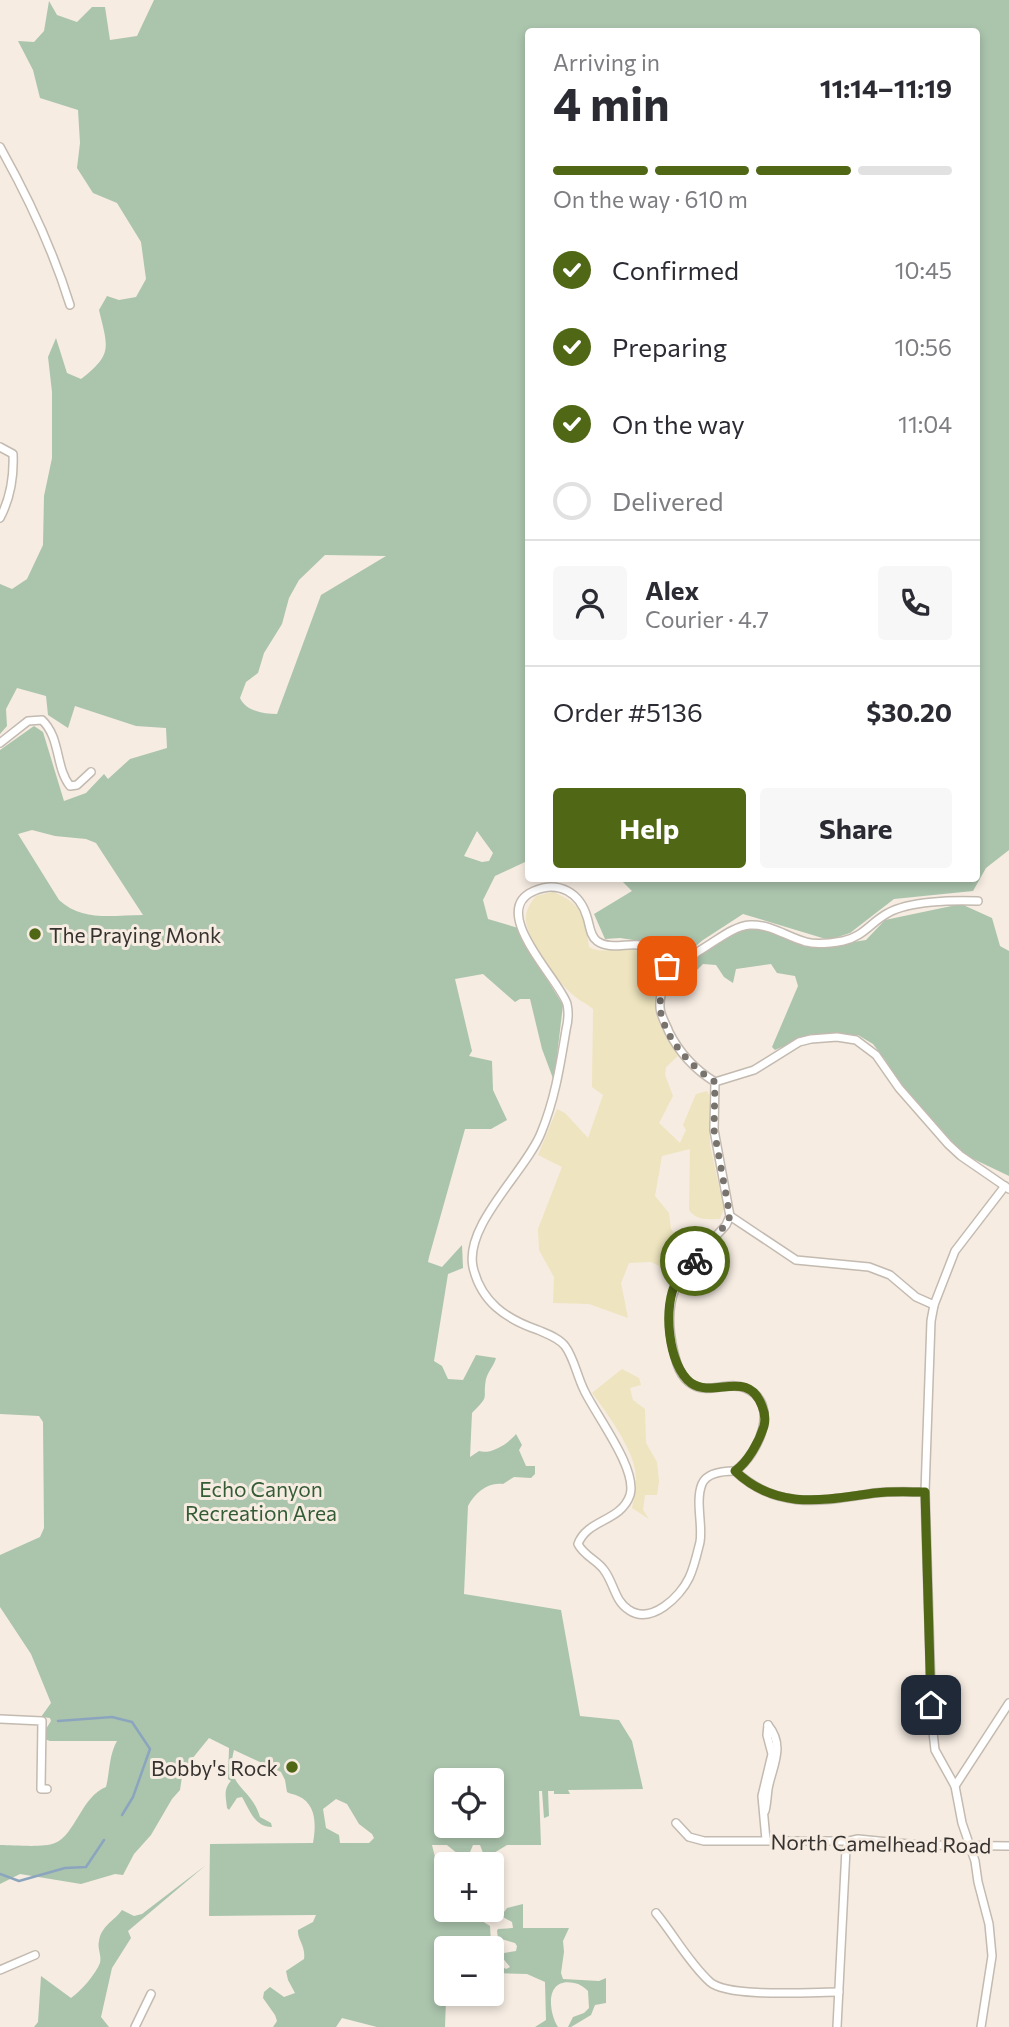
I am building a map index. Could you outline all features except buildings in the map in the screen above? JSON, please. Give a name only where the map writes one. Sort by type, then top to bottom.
[{"type":"street","points":[[0,147],[18,178],[57,261],[70,305]]},
{"type":"street","points":[[0,447],[13,454],[14,475],[10,495],[0,518]]},
{"type":"street","points":[[0,743],[28,722],[42,720],[52,734],[64,779],[70,786],[77,785],[91,772]]},
{"type":"street","points":[[671,976],[657,953],[643,945],[600,943],[593,937],[587,915],[572,893],[555,886],[531,891],[524,898],[520,915],[522,932],[528,945],[562,993],[567,1004],[568,1017],[556,1092],[541,1133],[533,1150],[507,1183],[479,1231],[473,1248],[472,1262],[485,1296],[503,1315],[548,1334],[566,1347],[584,1392],[618,1448],[631,1482],[630,1494],[622,1510],[591,1527],[581,1535],[578,1544],[582,1551],[601,1566],[621,1604],[631,1612],[640,1614],[659,1610],[685,1586],[700,1541],[700,1486],[705,1478],[711,1475],[735,1471],[745,1480],[776,1495],[811,1502],[878,1493],[925,1492]]},
{"type":"street","points":[[715,1082],[692,1067],[685,1058],[664,1020],[660,1007],[660,1000],[671,976],[691,956],[734,929],[748,925],[772,928],[807,943],[831,942],[859,936],[881,917],[900,909],[959,900],[978,901]]},
{"type":"street","points":[[715,1082],[754,1070],[799,1042],[837,1037],[856,1040],[876,1055],[899,1088],[961,1156],[1007,1188],[955,1251],[934,1305],[931,1321],[925,1492],[928,1628],[935,1750],[955,1786],[962,1823],[975,1861],[991,1939],[991,1964],[981,2027]]},
{"type":"street","points":[[715,1082],[714,1130],[730,1216],[677,1282],[671,1296],[669,1330],[678,1368],[693,1385],[704,1388],[743,1386],[754,1392],[759,1399],[766,1416],[763,1429],[757,1444],[735,1471]]},
{"type":"street","points":[[730,1216],[796,1260],[869,1267],[890,1275],[916,1297],[934,1305]]},
{"type":"street","points":[[955,1786],[1009,1703]]},
{"type":"street","points":[[0,1719],[42,1721],[41,1789],[47,1789]]},
{"type":"street","points":[[765,1811],[777,1754],[774,1733],[768,1725],[767,1735],[772,1754],[762,1796],[766,1840]]},
{"type":"street","name":"North Camelhead Road","points":[[676,1823],[683,1833],[696,1840],[858,1839],[919,1845],[1009,1846]]},
{"type":"street","points":[[838,2027],[846,1849],[849,1841]]},
{"type":"street","points":[[656,1913],[697,1968],[718,1988],[736,1992],[839,1993]]},
{"type":"street","points":[[0,1970],[35,1955]]},
{"type":"street","points":[[135,2027],[152,1994]]},
{"type":"green space","name":"Echo Canyon Recreation Area","points":[[154,0],[1009,0],[1009,850],[986,868],[980,879],[980,28],[525,28],[525,862],[495,876],[483,900],[488,919],[518,928],[563,1005],[554,1081],[542,1049],[530,999],[515,1002],[483,974],[455,979],[472,1051],[469,1056],[492,1061],[493,1090],[507,1120],[491,1129],[465,1129],[428,1262],[442,1267],[462,1245],[463,1268],[448,1274],[434,1361],[442,1366],[448,1379],[463,1380],[476,1355],[496,1358],[486,1379],[484,1400],[472,1413],[470,1457],[479,1451],[499,1447],[516,1434],[522,1445],[519,1450],[526,1466],[535,1466],[535,1474],[531,1478],[514,1477],[503,1484],[487,1487],[474,1497],[468,1506],[464,1594],[561,1610],[580,1716],[619,1720],[632,1741],[643,1789],[568,1790],[570,1794],[554,1794],[554,1791],[548,1791],[549,1816],[544,1818],[542,1791],[539,1791],[541,1845],[507,1845],[496,1852],[483,1852],[480,1845],[473,1845],[470,1852],[456,1852],[447,1845],[432,1845],[434,1922],[484,1922],[490,1926],[491,1936],[434,1936],[434,2006],[446,2006],[445,2027],[377,2027],[342,2018],[336,2027],[273,2027],[277,2021],[263,1998],[264,1992],[270,1987],[284,1997],[295,1993],[286,1971],[304,1959],[298,1930],[313,1922],[316,1915],[209,1916],[210,1844],[313,1843],[314,1816],[309,1804],[297,1795],[287,1792],[281,1772],[234,1750],[232,1763],[235,1780],[251,1799],[260,1817],[271,1823],[272,1827],[257,1821],[242,1797],[237,1798],[229,1810],[226,1794],[231,1781],[228,1779],[229,1748],[209,1738],[183,1770],[180,1790],[151,1835],[134,1854],[123,1875],[115,1874],[81,1884],[20,1874],[0,1884],[0,1845],[43,1845],[62,1839],[91,1798],[106,1787],[111,1757],[117,1741],[44,1739],[44,1732],[51,1721],[50,1718],[41,1717],[51,1703],[31,1654],[0,1607],[0,1555],[40,1537],[44,1528],[43,1422],[39,1416],[0,1414],[0,750],[34,726],[43,732],[64,801],[86,793],[104,774],[108,779],[130,759],[167,748],[166,728],[136,726],[75,706],[68,728],[48,715],[46,696],[17,688],[6,709],[7,726],[0,734],[0,584],[12,589],[27,579],[43,545],[44,496],[52,458],[52,392],[48,357],[56,338],[67,373],[81,379],[103,356],[106,342],[99,310],[107,296],[119,300],[136,297],[146,279],[141,242],[117,203],[93,193],[77,168],[80,143],[78,110],[40,98],[33,70],[18,41],[34,42],[44,31],[49,1],[57,15],[77,22],[92,7],[105,7],[110,40],[137,36]],"holes":[[[325,555],[386,556],[321,595],[277,714],[256,711],[246,706],[240,698],[246,682],[258,673],[264,653],[282,624],[289,598],[299,580]],[[32,830],[55,836],[86,839],[96,843],[143,915],[98,916],[78,912],[59,900],[18,834]],[[477,831],[493,853],[489,861],[482,862],[464,856]],[[336,1799],[347,1804],[359,1824],[372,1834],[374,1838],[369,1843],[340,1843],[339,1835],[326,1828],[323,1809]]]},
{"type":"green space","name":"Echo Canyon Recreation Area","points":[[623,882],[978,882],[973,891],[894,899],[850,933],[829,940],[743,914],[703,940],[674,964],[653,943],[620,938],[605,939],[594,914],[632,891]]},
{"type":"green space","points":[[961,904],[992,918],[1000,946],[1009,951],[1009,1176],[963,1154],[898,1081],[873,1044],[858,1035],[805,1037],[775,1050],[772,1047],[798,986],[795,976],[777,973],[771,964],[736,969],[733,983],[724,977],[716,965],[703,964],[686,981],[686,971],[692,958],[744,929],[767,929],[807,947],[827,946],[866,940],[885,920]]},
{"type":"green space","points":[[206,1865],[128,1931],[131,1938],[112,1968],[101,2017],[109,2027],[34,2027],[38,2022],[41,1976],[71,1998],[98,1968],[100,1936],[122,1910],[134,1916],[142,1914]]},
{"type":"green space","points":[[523,1904],[523,1928],[569,1928],[563,1941],[563,1979],[599,1981],[606,1978],[606,2003],[595,2005],[591,2015],[568,2027],[573,2017],[589,2008],[588,1991],[574,1983],[558,1985],[551,1997],[551,2004],[558,2027],[535,2027],[546,2020],[545,1982],[527,1974],[504,1973],[504,1968],[510,1967],[504,1960],[504,1953],[516,1951],[517,1946],[504,1940],[504,1936],[498,1936],[498,1929],[513,1928],[512,1922],[504,1918],[507,1908]]},
{"type":"sand","points":[[553,892],[571,901],[581,913],[589,947],[603,951],[640,948],[656,955],[662,962],[663,976],[656,999],[656,1013],[678,1056],[666,1067],[665,1075],[673,1096],[659,1123],[680,1143],[686,1130],[683,1125],[696,1094],[707,1091],[709,1095],[710,1145],[724,1209],[720,1219],[703,1219],[692,1214],[689,1210],[690,1149],[662,1156],[655,1196],[669,1213],[671,1229],[676,1236],[704,1243],[676,1274],[651,1262],[629,1263],[621,1283],[628,1318],[589,1304],[553,1303],[554,1277],[539,1250],[538,1229],[562,1167],[538,1155],[557,1109],[565,1113],[588,1138],[603,1095],[592,1087],[593,1009],[572,994],[557,978],[535,945],[526,924],[527,910],[536,896]]},
{"type":"sand","points":[[622,1369],[639,1378],[641,1385],[630,1388],[633,1400],[645,1409],[646,1443],[657,1462],[657,1495],[645,1495],[643,1510],[649,1519],[632,1508],[636,1484],[633,1461],[618,1430],[592,1393]]},
{"type":"waterway","points":[[58,1721],[112,1717],[132,1722],[150,1749],[133,1797],[122,1815]]},
{"type":"waterway","points":[[0,1874],[19,1881],[65,1868],[86,1867],[104,1840]]},
{"type":"way so far","points":[[667,966],[671,976],[660,1000],[667,1027],[675,1044],[692,1067],[715,1082],[714,1130],[717,1156],[730,1211],[726,1224],[695,1261]]},
{"type":"place","name":"The Praying Monk","points":[[35,934]]},
{"type":"place","name":"Bobby's Rock","points":[[292,1767]]},
{"type":"route","points":[[695,1261],[677,1282],[671,1296],[669,1330],[678,1368],[693,1385],[704,1388],[743,1386],[754,1392],[766,1416],[757,1444],[735,1471],[745,1480],[776,1495],[811,1502],[878,1493],[925,1492],[931,1705]]}]
